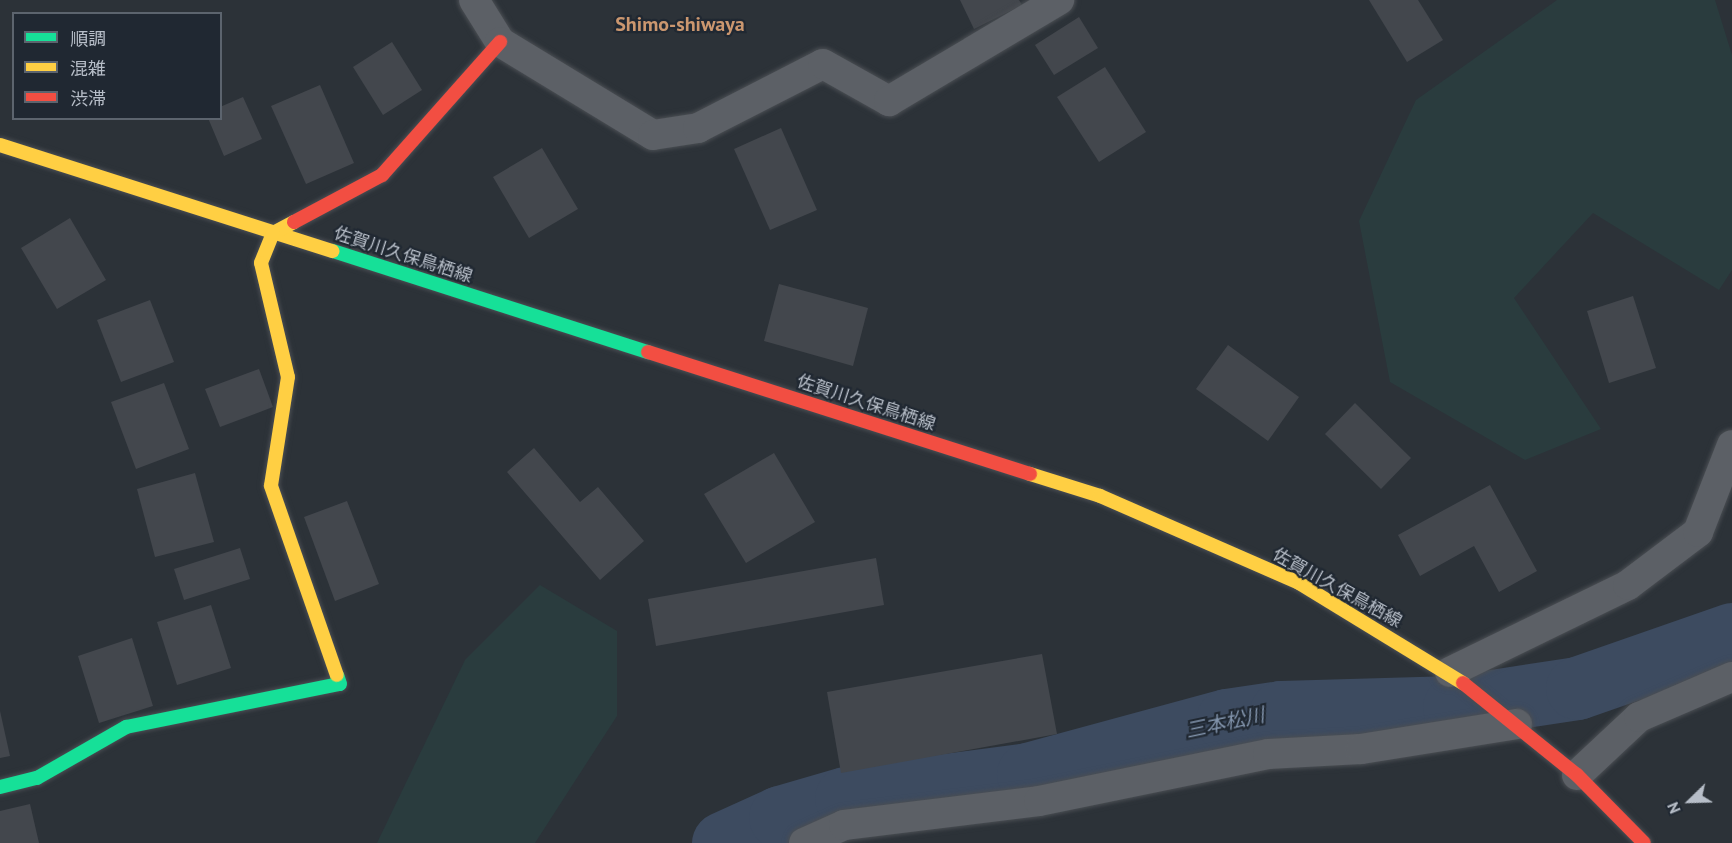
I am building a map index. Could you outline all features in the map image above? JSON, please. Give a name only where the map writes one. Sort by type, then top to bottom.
[{"type":"main road","points":[[0,787],[37,778],[126,726],[340,684],[271,486],[288,377],[261,263],[273,233],[382,175],[500,42]]},
{"type":"main road","name":"佐賀川久保鳥栖線","points":[[0,145],[1100,496],[1299,583],[1450,672],[1577,775],[1644,843]]},
{"type":"street","points":[[474,0],[500,42],[653,135],[698,128],[823,64],[889,101],[1059,0]]},
{"type":"street","points":[[1450,672],[1628,585],[1698,532],[1732,445]]},
{"type":"street","points":[[1577,775],[1639,717],[1732,677]]},
{"type":"street","points":[[804,843],[844,825],[1039,801],[1268,754],[1360,749],[1516,724]]},
{"type":"shaded area","points":[[1557,0],[1715,0],[1732,55],[1732,270],[1719,290],[1593,213],[1514,298],[1601,429],[1525,460],[1390,382],[1359,221],[1416,100]]},
{"type":"shaded area","points":[[540,585],[617,631],[617,716],[535,843],[377,843],[465,660]]},
{"type":"building","points":[[960,0],[1019,0],[1022,5],[974,29]]},
{"type":"building","points":[[1369,0],[1418,0],[1443,40],[1407,62]]},
{"type":"building","points":[[1079,17],[1098,48],[1054,75],[1035,45]]},
{"type":"building","points":[[392,42],[422,90],[383,115],[353,67]]},
{"type":"building","points":[[1105,67],[1146,132],[1099,162],[1057,97]]},
{"type":"building","points":[[320,85],[354,163],[306,184],[271,106]]},
{"type":"building","points":[[243,97],[262,139],[224,156],[209,120],[222,120],[222,106]]},
{"type":"building","points":[[781,128],[817,210],[770,230],[734,149]]},
{"type":"building","points":[[542,148],[578,209],[529,238],[493,177]]},
{"type":"building","points":[[70,218],[106,280],[57,309],[21,248]]},
{"type":"building","points":[[779,284],[868,308],[853,366],[764,341]]},
{"type":"building","points":[[1633,296],[1656,368],[1609,383],[1587,311]]},
{"type":"building","points":[[150,300],[174,362],[121,382],[97,320]]},
{"type":"building","points":[[1228,345],[1299,397],[1268,441],[1196,389]]},
{"type":"building","points":[[259,369],[273,407],[220,427],[205,389]]},
{"type":"building","points":[[164,383],[189,449],[136,469],[111,402]]},
{"type":"building","points":[[1355,403],[1411,458],[1381,489],[1325,434]]},
{"type":"building","points":[[534,448],[580,502],[598,487],[644,541],[600,580],[507,472]]},
{"type":"building","points":[[774,453],[815,522],[746,563],[704,494]]},
{"type":"building","points":[[195,473],[214,542],[155,557],[137,489]]},
{"type":"building","points":[[1490,485],[1537,571],[1499,592],[1474,546],[1420,576],[1398,535]]},
{"type":"building","points":[[347,501],[379,584],[335,601],[304,517]]},
{"type":"building","points":[[240,548],[250,579],[184,600],[174,569]]},
{"type":"building","points":[[876,558],[884,605],[656,646],[648,599]]},
{"type":"building","points":[[211,605],[231,668],[177,685],[157,622]]},
{"type":"building","points":[[132,638],[153,706],[99,723],[78,656]]},
{"type":"building","points":[[1042,654],[1057,734],[841,773],[827,692]]},
{"type":"building","points":[[0,711],[10,756],[0,758]]},
{"type":"building","points":[[30,804],[39,843],[0,843],[0,811]]},
{"type":"waterway","name":"三本松川","points":[[723,843],[780,817],[846,798],[1028,774],[1227,720],[1281,712],[1454,707],[1577,688],[1732,634]]},
{"type":"traffic: fast","points":[[333,251],[648,352]]},
{"type":"traffic: fast","points":[[0,787],[37,778],[126,727],[340,684],[337,675]]},
{"type":"traffic: slow","points":[[0,145],[333,251]]},
{"type":"traffic: slow","points":[[294,222],[273,233],[261,263],[288,377],[271,486],[337,675]]},
{"type":"traffic: slow","points":[[1030,474],[1100,496],[1299,583],[1463,683]]},
{"type":"traffic: jam","points":[[294,222],[382,175],[500,42]]},
{"type":"traffic: jam","points":[[648,352],[1030,474]]},
{"type":"traffic: jam","points":[[1463,683],[1577,775],[1644,843]]},
{"type":"district","name":"Shimo-shiwaya","points":[[680,24]]}]
